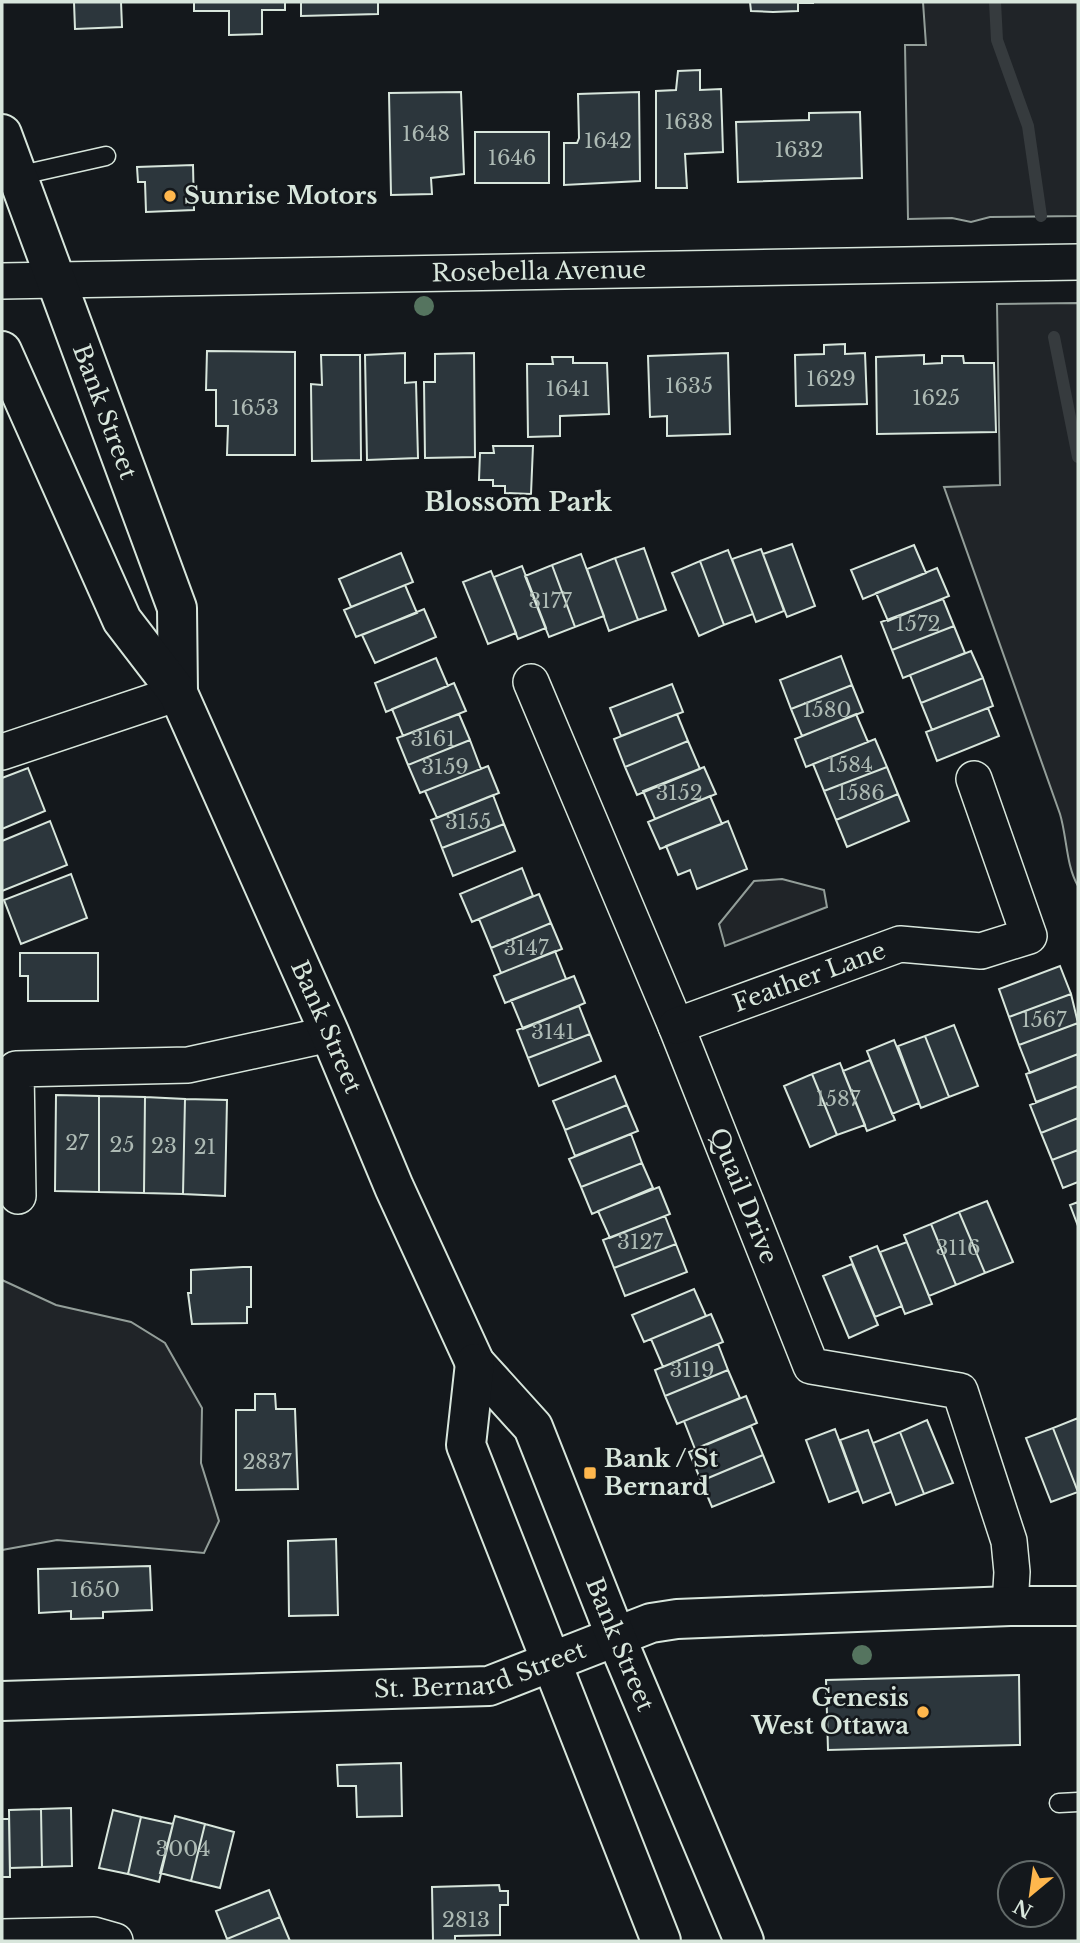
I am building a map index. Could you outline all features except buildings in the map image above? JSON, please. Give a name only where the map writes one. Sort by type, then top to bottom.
[{"type":"main road","name":"Bank Street","points":[[2,134],[177,608],[178,693]]},
{"type":"main road","name":"Bank Street","points":[[2,351],[122,620],[178,693],[330,1034],[394,1187],[475,1363],[533,1427],[616,1637],[744,1941]]},
{"type":"main road","points":[[475,1363],[466,1445],[660,1941]]},
{"type":"main road","name":"St. Bernard Street","points":[[2,1701],[489,1686],[651,1623],[677,1619],[1010,1606],[1078,1606]]},
{"type":"street","name":"Rosebella Avenue","points":[[2,281],[1078,262]]},
{"type":"street","name":"Quail Drive","points":[[531,682],[676,1026],[811,1366],[960,1391],[1009,1541],[1012,1572],[1010,1606]]},
{"type":"street","points":[[2,752],[178,693]]},
{"type":"street","name":"Feather Lane","points":[[676,1026],[900,944],[981,951],[1029,936],[974,779]]},
{"type":"street","points":[[18,1196],[16,1069],[188,1065],[330,1034]]},
{"type":"street","points":[[2,1937],[94,1935],[115,1941]]},
{"type":"lane","points":[[17,176],[106,156]]},
{"type":"lane","points":[[1059,1804],[1078,1802]]},
{"type":"shaded area","points":[[923,2],[1078,2],[1078,216],[990,217],[971,222],[952,218],[908,219],[905,45],[926,45]]},
{"type":"shaded area","points":[[1078,303],[1078,886],[1071,870],[1060,814],[944,487],[1000,485],[997,304]]},
{"type":"shaded area","points":[[782,879],[824,890],[827,907],[725,946],[719,924],[754,881]]},
{"type":"shaded area","points":[[2,1280],[56,1305],[131,1322],[165,1343],[202,1408],[201,1463],[219,1521],[204,1553],[57,1540],[2,1550]]},
{"type":"waterway","points":[[995,2],[997,40],[1028,126],[1041,216]]},
{"type":"waterway","points":[[1054,337],[1078,457]]},
{"type":"place","name":"Sunrise Motors","points":[[170,196]]},
{"type":"place","name":"Bank / St Bernard","points":[[590,1473]]},
{"type":"place","name":"Genesis West Ottawa","points":[[923,1712]]},
{"type":"district","name":"Blossom Park","points":[[518,502]]}]
